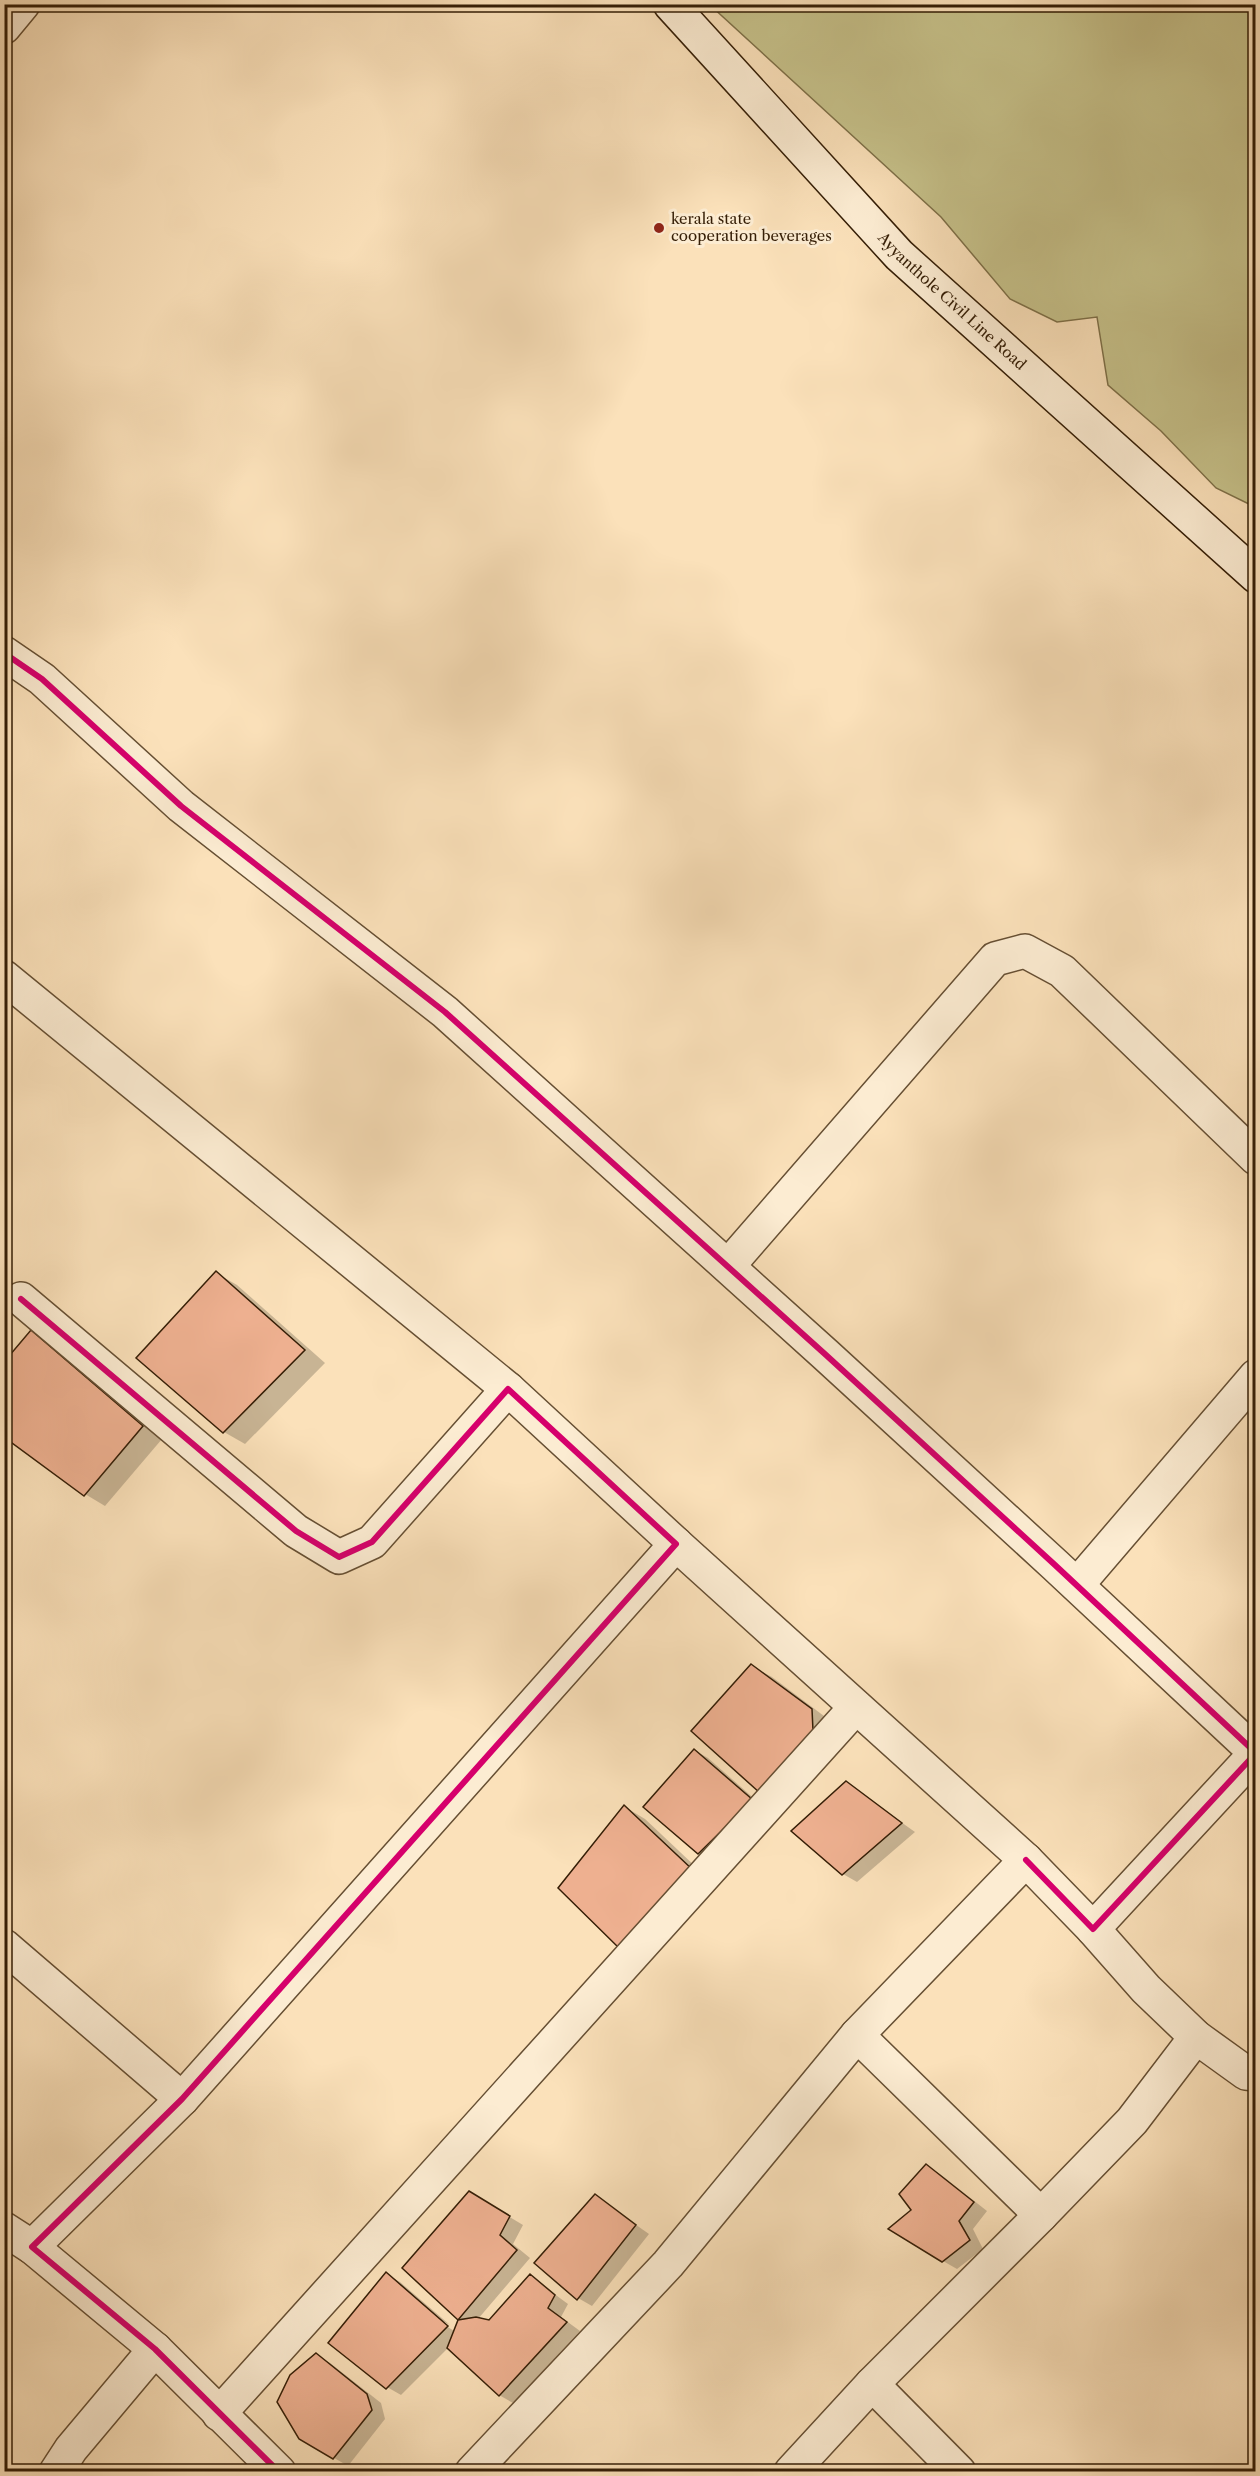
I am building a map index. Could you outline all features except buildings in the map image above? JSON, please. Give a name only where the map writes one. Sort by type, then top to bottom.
[{"type":"street","points":[[4,27],[23,4]]},
{"type":"street","name":"Ayyanthole Civil Line Road","points":[[670,4],[899,255],[1256,576]]},
{"type":"street","points":[[4,653],[42,679],[181,806],[445,1012],[728,1266],[1077,1585],[1256,1753],[1093,1929]]},
{"type":"street","points":[[728,1266],[995,958],[1025,951],[1062,971],[1256,1158]]},
{"type":"street","points":[[4,977],[508,1389],[855,1707],[1026,1860],[1093,1929],[1146,1989],[1196,2037],[1246,2073],[1256,2074]]},
{"type":"street","points":[[21,1299],[296,1531],[339,1557],[372,1542],[508,1389]]},
{"type":"street","points":[[1077,1585],[1256,1376]]},
{"type":"street","points":[[32,2247],[182,2099],[676,1544]]},
{"type":"street","points":[[219,2414],[855,1707]]},
{"type":"street","points":[[472,2472],[668,2264],[857,2035],[1026,1860]]},
{"type":"street","points":[[4,1946],[182,2099]]},
{"type":"street","points":[[857,2035],[1041,2216]]},
{"type":"street","points":[[791,2472],[873,2384],[1041,2216],[1132,2121],[1196,2037]]},
{"type":"street","points":[[4,2229],[32,2247],[155,2349],[279,2472]]},
{"type":"street","points":[[56,2472],[71,2449],[155,2349]]},
{"type":"street","points":[[873,2384],[958,2472]]},
{"type":"shaded area","points":[[710,5],[1255,5],[1255,507],[1216,488],[1161,431],[1108,385],[1097,317],[1057,322],[1010,299],[941,217]]},
{"type":"cycle path","points":[[4,653],[42,679],[181,806],[445,1012],[826,1355],[1256,1753],[1093,1929],[1026,1860]]},
{"type":"cycle path","points":[[21,1299],[296,1531],[339,1557],[372,1542],[508,1389],[676,1544],[182,2099],[32,2247],[155,2349],[279,2472]]},
{"type":"place","name":"kerala state cooperation beverages","points":[[659,228]]}]
